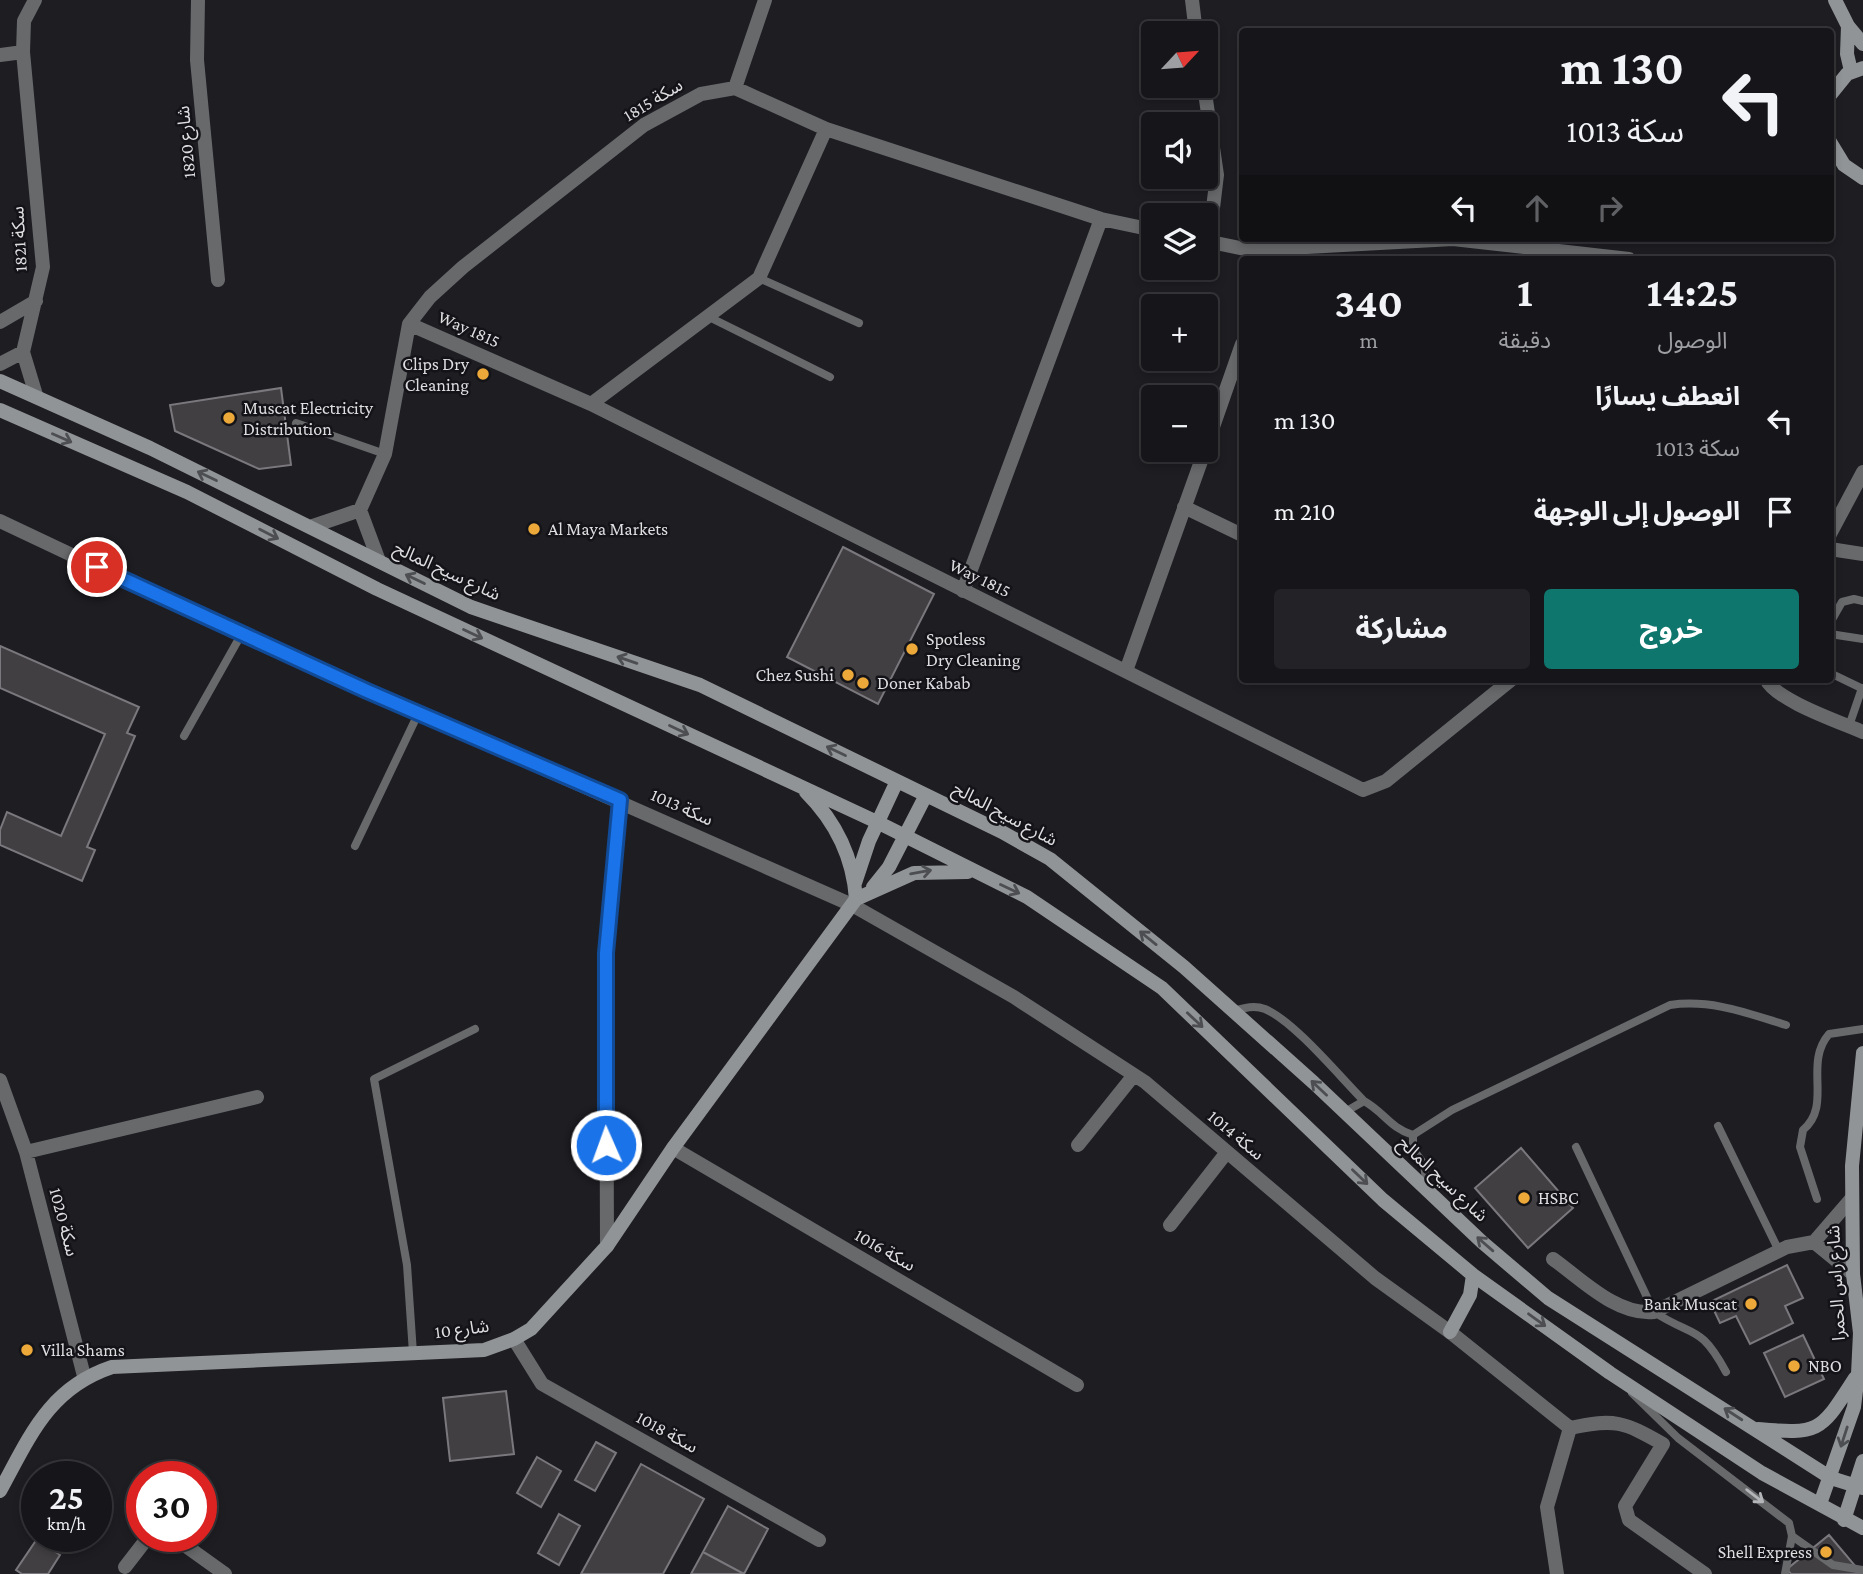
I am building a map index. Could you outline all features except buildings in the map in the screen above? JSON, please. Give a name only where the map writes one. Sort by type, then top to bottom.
[{"type":"street","name":"سكة 1821","points":[[23,352],[43,267],[23,52],[24,21],[35,0]]},
{"type":"street","name":"1820 شارع","points":[[198,0],[197,60],[218,280]]},
{"type":"street","points":[[765,0],[735,88],[826,129],[1101,219],[1141,227]]},
{"type":"street","points":[[1192,0],[1195,21]]},
{"type":"street","points":[[1835,0],[1848,26],[1863,44]]},
{"type":"street","points":[[1834,88],[1857,70],[1847,54],[1848,26]]},
{"type":"street","points":[[0,55],[23,52]]},
{"type":"street","name":"سكة 1815","points":[[360,509],[385,454],[409,324],[430,297],[463,267],[643,125],[701,94],[735,88]]},
{"type":"street","points":[[1206,98],[1217,175],[1213,203]]},
{"type":"street","points":[[591,404],[759,278],[826,129]]},
{"type":"street","points":[[1834,149],[1844,165],[1863,178]]},
{"type":"street","points":[[963,591],[1101,219]]},
{"type":"street","points":[[1218,244],[1251,255],[1415,242]]},
{"type":"street","points":[[1479,242],[1603,256]]},
{"type":"street","points":[[0,322],[36,301]]},
{"type":"street","name":"Way 1815","points":[[409,324],[591,404],[1363,790],[1386,781],[1507,683]]},
{"type":"street","points":[[0,364],[23,352],[36,395]]},
{"type":"street","points":[[1218,412],[1239,353]]},
{"type":"street","name":"شارع سيح المالح","points":[[0,381],[36,395],[313,526],[471,607],[699,685],[897,780],[1050,859],[1233,1011],[1548,1298],[1831,1478],[1859,1487]]},
{"type":"street","points":[[0,410],[187,492],[377,589],[799,785],[1027,897],[1161,988],[1383,1200],[1473,1275],[1610,1373],[1762,1473],[1863,1528]]},
{"type":"street","points":[[1126,671],[1200,462]]},
{"type":"street","points":[[1834,526],[1863,472]]},
{"type":"street","points":[[1184,507],[1239,534]]},
{"type":"street","points":[[313,526],[360,509],[379,561]]},
{"type":"street","name":"سكة 1013","points":[[0,521],[241,635],[418,714],[854,896]]},
{"type":"street","points":[[1834,550],[1863,554]]},
{"type":"street","points":[[1768,683],[1769,687],[1786,696],[1863,732]]},
{"type":"street","points":[[854,896],[877,822],[897,780]]},
{"type":"street","points":[[799,785],[828,814],[839,832],[854,896]]},
{"type":"street","points":[[870,890],[880,881],[926,795]]},
{"type":"street","points":[[607,1246],[606,953],[620,800]]},
{"type":"street","points":[[854,896],[914,873],[944,870],[976,873]]},
{"type":"street","name":"سكة 1014","points":[[854,896],[1134,1075],[1375,1278],[1450,1332],[1570,1428]]},
{"type":"street","name":"شارع 10","points":[[0,1491],[35,1427],[66,1390],[85,1376],[112,1367],[484,1350],[514,1339],[531,1329],[607,1246],[673,1148],[854,896]]},
{"type":"street","name":"شارع راس الحمرا","points":[[1819,1504],[1831,1478],[1854,1407],[1858,1374],[1860,1333],[1853,1274],[1852,1166],[1863,1053]]},
{"type":"street","points":[[1078,1144],[1134,1075]]},
{"type":"street","name":"سكة 1020","points":[[0,1080],[26,1152],[85,1376]]},
{"type":"street","points":[[26,1152],[257,1097]]},
{"type":"street","name":"سكة 1016","points":[[673,1148],[1077,1385]]},
{"type":"street","points":[[1170,1225],[1227,1152]]},
{"type":"street","points":[[1553,1259],[1618,1305],[1639,1314],[1654,1312],[1779,1251],[1814,1241],[1852,1198]]},
{"type":"street","points":[[1814,1241],[1853,1274]]},
{"type":"street","points":[[1450,1332],[1470,1296],[1473,1275]]},
{"type":"street","name":"سكة 1018","points":[[514,1339],[542,1384],[819,1540]]},
{"type":"street","points":[[1755,1428],[1796,1433],[1817,1427],[1828,1420],[1858,1374]]},
{"type":"street","points":[[1557,1574],[1547,1507],[1570,1428],[1603,1421],[1628,1425],[1663,1444],[1625,1506],[1629,1520],[1705,1574]]},
{"type":"street","points":[[1844,1520],[1859,1487],[1863,1461]]},
{"type":"street","points":[[125,1567],[137,1552]]},
{"type":"street","points":[[194,1552],[225,1574]]},
{"type":"lane","points":[[759,278],[859,323]]},
{"type":"lane","points":[[708,316],[830,377]]},
{"type":"lane","points":[[296,423],[385,454]]},
{"type":"lane","points":[[1834,616],[1842,602],[1854,598],[1863,601]]},
{"type":"lane","points":[[184,736],[241,635]]},
{"type":"lane","points":[[1834,635],[1863,639]]},
{"type":"lane","points":[[1834,675],[1862,689],[1849,726]]},
{"type":"lane","points":[[355,846],[418,714]]},
{"type":"lane","points":[[1233,1011],[1249,1007],[1263,1008],[1280,1018],[1364,1101],[1376,1107],[1396,1130],[1413,1135],[1452,1111],[1670,1005],[1695,1002],[1727,1007],[1786,1025]]},
{"type":"lane","points":[[414,1353],[407,1265],[374,1079],[475,1029]]},
{"type":"lane","points":[[1817,1199],[1800,1147],[1800,1137],[1813,1122],[1819,1108],[1815,1066],[1824,1040],[1829,1034],[1863,1029]]},
{"type":"lane","points":[[1345,1112],[1364,1101]]},
{"type":"lane","points":[[1718,1126],[1779,1251]]},
{"type":"lane","points":[[1413,1135],[1413,1149],[1424,1164],[1428,1191]]},
{"type":"lane","points":[[1576,1147],[1654,1312],[1673,1324],[1699,1332],[1711,1344],[1726,1372]]},
{"type":"lane","points":[[1610,1373],[1678,1438],[1789,1523],[1792,1536],[1785,1574]]},
{"type":"lane","points":[[1792,1536],[1833,1565],[1863,1570]]},
{"type":"place","name":"Clips Dry Cleaning","points":[[483,374]]},
{"type":"place","name":"Muscat Electricity Distribution","points":[[229,418]]},
{"type":"place","name":"Al Maya Markets","points":[[534,529]]},
{"type":"place","name":"Spotless Dry Cleaning","points":[[912,649]]},
{"type":"place","name":"Chez Sushi","points":[[848,675]]},
{"type":"place","name":"Doner Kabab","points":[[863,683]]},
{"type":"place","name":"HSBC","points":[[1524,1198]]},
{"type":"place","name":"Bank Muscat","points":[[1751,1304]]},
{"type":"place","name":"Villa Shams","points":[[27,1350]]},
{"type":"place","name":"NBO","points":[[1794,1366]]},
{"type":"place","name":"Shell Express","points":[[1826,1552]]},
{"type":"route","points":[[97,567],[418,714],[620,800],[606,953],[606,1145]]}]
